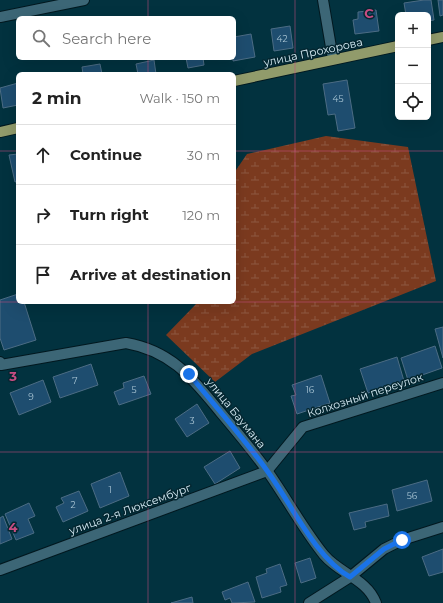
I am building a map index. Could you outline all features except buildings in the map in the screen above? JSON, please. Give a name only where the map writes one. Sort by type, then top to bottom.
[{"type":"main road","points":[[431,39],[443,37]]},
{"type":"main road","name":"улица Прохорова","points":[[236,81],[395,47]]},
{"type":"main road","points":[[0,132],[16,128]]},
{"type":"street","points":[[0,18],[84,0]]},
{"type":"street","points":[[323,0],[333,59]]},
{"type":"street","name":"улица Баумана","points":[[0,364],[126,343],[142,346],[171,360],[189,374],[267,471],[323,554],[332,564],[366,586],[373,594],[376,603]]},
{"type":"street","name":"Колхозный переулок","points":[[267,471],[303,427],[443,383]]},
{"type":"street","name":"улица 2-я Люксембург","points":[[0,570],[267,471]]},
{"type":"street","points":[[309,603],[350,577],[384,549],[402,540],[443,527]]},
{"type":"green space","points":[[326,136],[408,147],[436,281],[252,354],[215,382],[166,335],[196,304],[236,304],[236,170],[247,154]]},
{"type":"route","points":[[189,374],[267,471],[323,554],[342,572],[350,577],[384,549],[402,540]]}]
